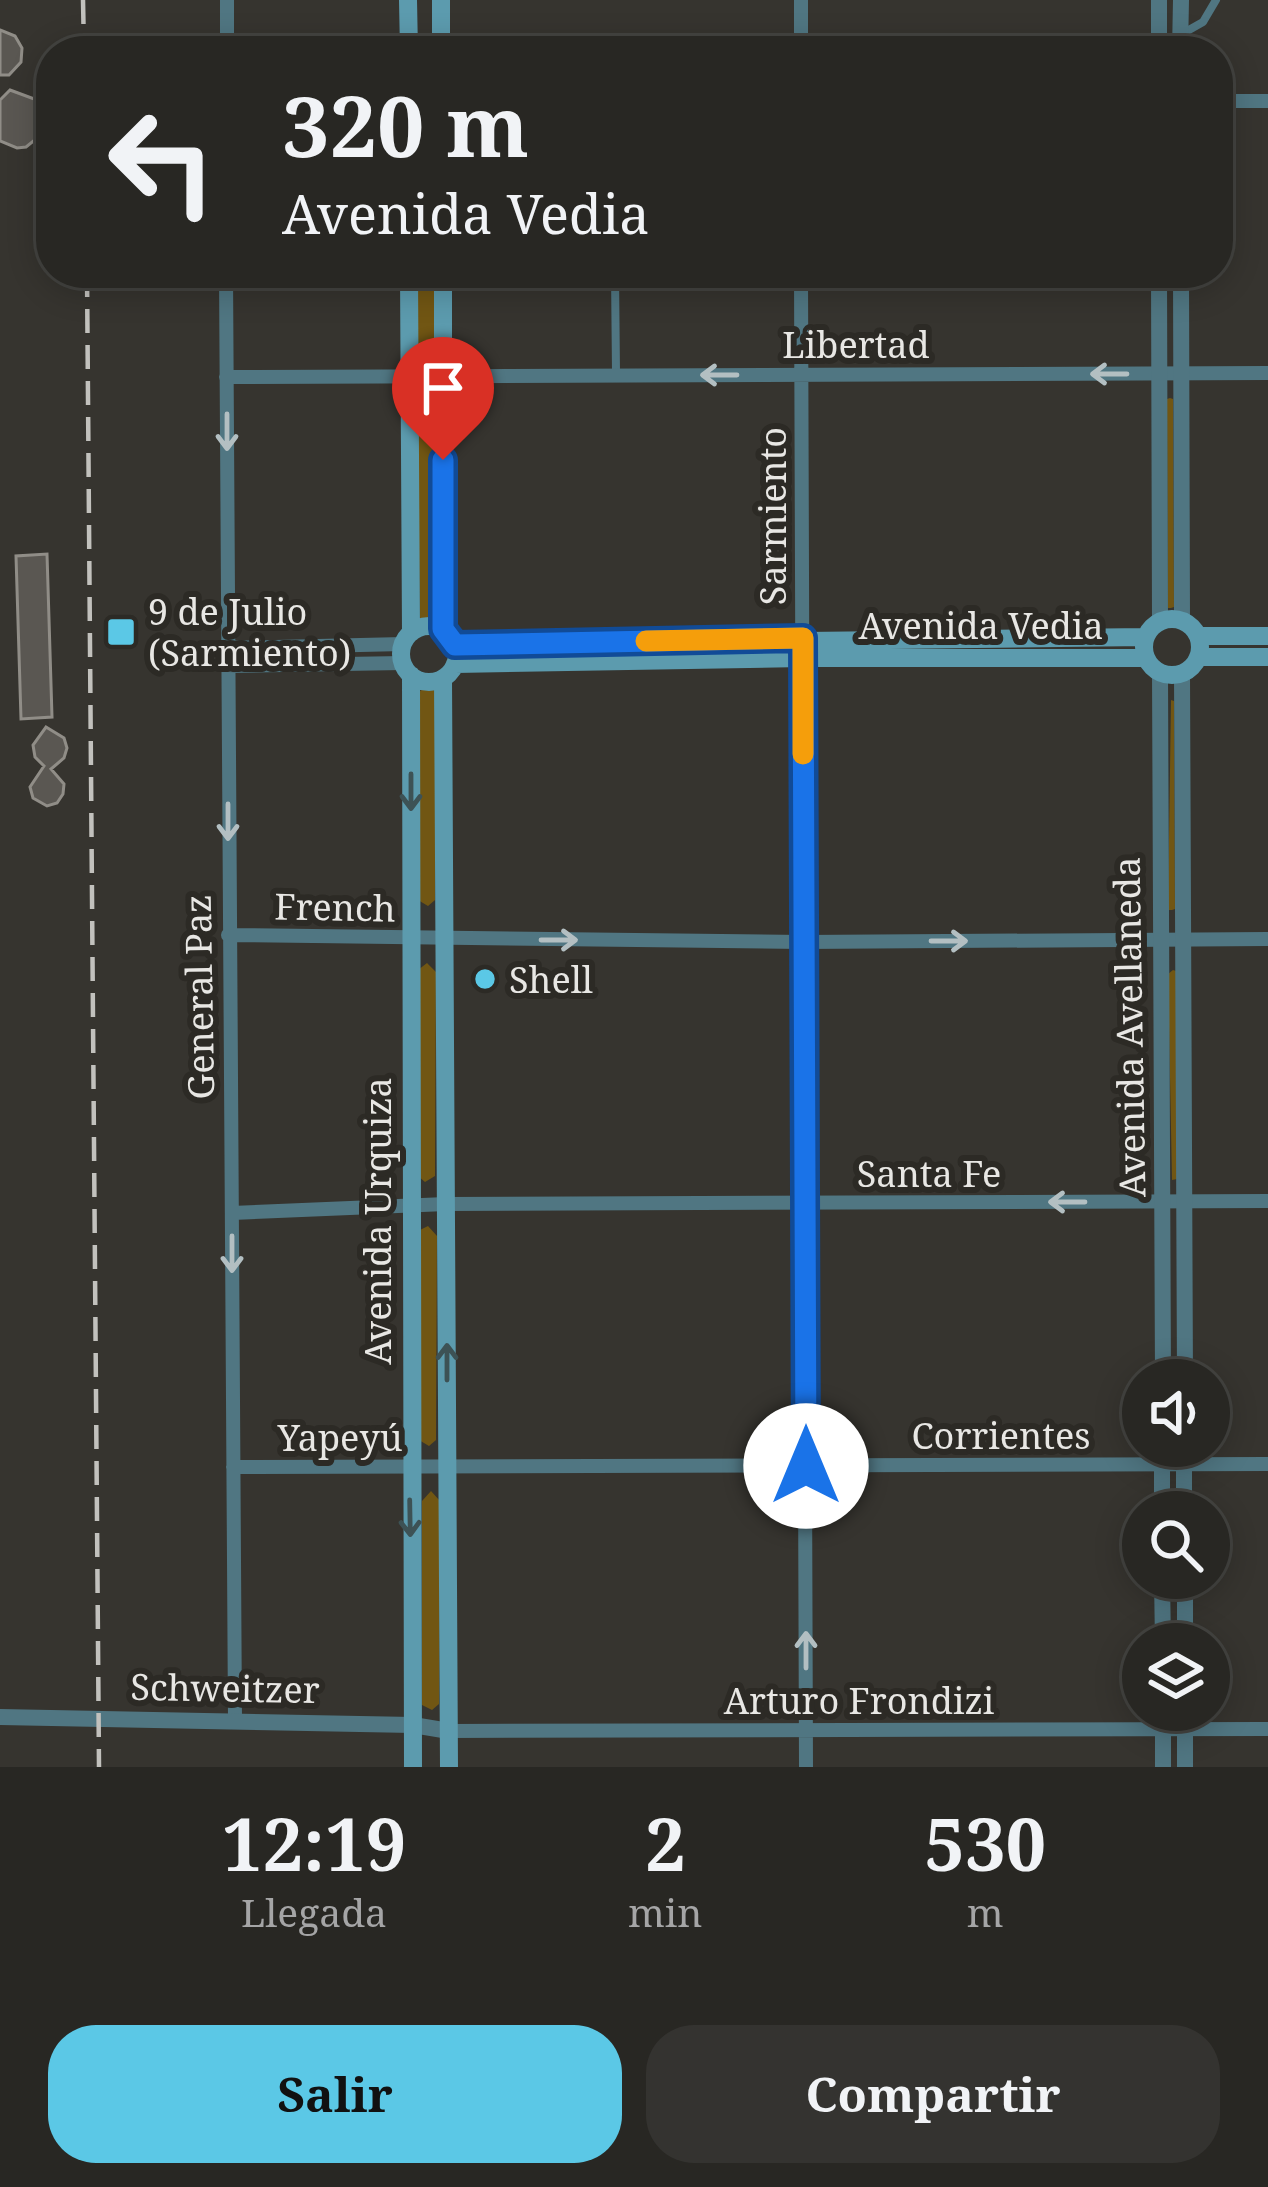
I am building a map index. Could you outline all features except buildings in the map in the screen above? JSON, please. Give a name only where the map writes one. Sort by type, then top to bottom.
[{"type":"main road","points":[[408,0],[409,36]]},
{"type":"main road","points":[[441,0],[441,36]]},
{"type":"main road","name":"Avenida Urquiza","points":[[409,288],[413,1767]]},
{"type":"main road","name":"Avenida Urquiza","points":[[442,288],[449,654],[442,939],[449,1767]]},
{"type":"main road","points":[[1198,646],[1182,674],[1153,666],[1146,637],[1160,622],[1182,621],[1198,646],[1268,656]]},
{"type":"main road","points":[[423,626],[449,654],[428,682],[407,654],[423,626]]},
{"type":"main road","points":[[1198,646],[1268,636]]},
{"type":"main road","name":"Avenida Vedia","points":[[449,654],[1146,637]]},
{"type":"main road","name":"Avenida Vedia","points":[[803,648],[1153,666]]},
{"type":"street","points":[[226,36],[227,0]]},
{"type":"street","points":[[800,0],[801,36]]},
{"type":"street","points":[[1159,0],[1159,36]]},
{"type":"street","points":[[1180,0],[1180,36]]},
{"type":"street","points":[[1233,100],[1268,101]]},
{"type":"street","name":"General Paz","points":[[226,288],[235,1721]]},
{"type":"street","name":"Sarmiento","points":[[801,288],[806,1767]]},
{"type":"street","points":[[1159,288],[1160,622]]},
{"type":"street","points":[[1180,288],[1182,621]]},
{"type":"street","name":"Libertad","points":[[226,377],[1268,373]]},
{"type":"street","points":[[228,649],[407,654]]},
{"type":"street","points":[[228,666],[407,654]]},
{"type":"street","name":"Avenida Avellaneda","points":[[1153,666],[1164,1202],[1162,1359]]},
{"type":"street","name":"Avenida Avellaneda","points":[[1182,674],[1185,1359]]},
{"type":"street","name":"French","points":[[228,934],[803,942],[1268,939]]},
{"type":"street","name":"Santa Fe","points":[[232,1213],[446,1204],[1268,1201]]},
{"type":"street","name":"Corrientes","points":[[447,1467],[806,1466],[1122,1456]]},
{"type":"street","name":"Corrientes","points":[[1230,1460],[1268,1464]]},
{"type":"street","name":"Yapeyú","points":[[232,1467],[447,1467]]},
{"type":"street","name":"Schweitzer","points":[[0,1718],[413,1725],[449,1731]]},
{"type":"street","name":"Arturo Frondizi","points":[[449,1731],[806,1730],[1122,1721]]},
{"type":"street","name":"Arturo Frondizi","points":[[1230,1724],[1268,1729]]},
{"type":"street","points":[[1163,1731],[1163,1767]]},
{"type":"street","points":[[1185,1731],[1185,1767]]},
{"type":"lane","points":[[1188,36],[1216,0]]},
{"type":"lane","points":[[615,288],[616,375]]},
{"type":"shaded area","points":[[418,288],[435,288],[435,349],[428,355],[418,349]]},
{"type":"shaded area","points":[[1167,399],[1174,607],[1168,608]]},
{"type":"shaded area","points":[[425,408],[434,418],[433,621],[426,627],[420,626],[417,412]]},
{"type":"shaded area","points":[[427,687],[435,691],[435,900],[428,906],[418,900],[420,691]]},
{"type":"shaded area","points":[[1171,700],[1175,909],[1168,910]]},
{"type":"shaded area","points":[[427,963],[436,972],[435,1176],[425,1182],[418,1176],[418,970]]},
{"type":"shaded area","points":[[1173,970],[1177,1179],[1172,1180],[1168,974]]},
{"type":"shaded area","points":[[428,1226],[437,1236],[436,1440],[429,1446],[419,1440],[420,1230]]},
{"type":"shaded area","points":[[431,1491],[440,1501],[439,1704],[432,1710],[422,1705],[422,1501]]},
{"type":"railway","points":[[83,0],[84,36]]},
{"type":"railway","points":[[87,288],[99,1767]]},
{"type":"slow traffic","points":[[646,641],[803,638],[803,754]]},
{"type":"place","name":"9 de Julio (Sarmiento)","points":[[121,632]]},
{"type":"place","name":"Shell","points":[[485,979]]},
{"type":"route","points":[[443,460],[443,629],[455,645],[803,638],[806,1466]]}]
